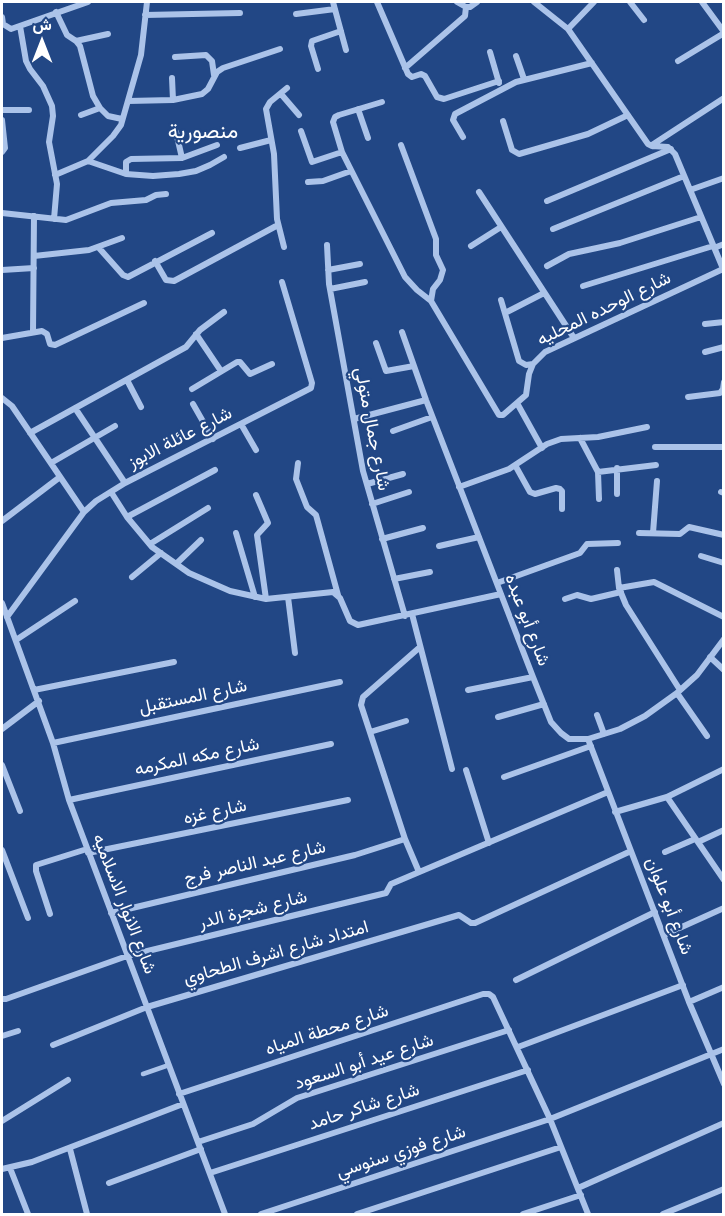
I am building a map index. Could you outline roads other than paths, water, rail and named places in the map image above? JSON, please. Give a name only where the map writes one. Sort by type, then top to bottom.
[{"type":"street","points":[[2,17],[3,24],[11,29],[56,12],[69,4],[88,2]]},
{"type":"street","points":[[55,175],[88,161],[113,136],[122,119],[141,55],[147,2]]},
{"type":"street","points":[[376,2],[407,71],[412,77],[421,74],[425,76],[436,95],[442,99],[499,81]]},
{"type":"street","points":[[457,2],[466,7],[477,2]]},
{"type":"street","points":[[534,2],[568,29],[628,116],[652,146],[671,149]]},
{"type":"street","points":[[568,29],[594,2]]},
{"type":"street","points":[[630,2],[644,20]]},
{"type":"street","points":[[678,61],[723,32],[702,2]]},
{"type":"street","points":[[296,14],[334,5],[346,50]]},
{"type":"street","points":[[407,71],[465,16],[466,7]]},
{"type":"street","points":[[56,12],[67,35],[76,41],[82,52],[93,96],[100,108],[108,116],[122,119]]},
{"type":"street","points":[[145,15],[240,13]]},
{"type":"street","points":[[20,26],[26,61],[43,86],[52,106],[49,142],[57,184],[54,219]]},
{"type":"street","points":[[318,69],[310,46],[312,41],[341,31]]},
{"type":"street","points":[[76,41],[108,34]]},
{"type":"street","points":[[128,101],[173,100],[202,94],[208,89],[214,75],[223,68],[280,49]]},
{"type":"street","points":[[490,52],[501,89]]},
{"type":"street","points":[[175,57],[206,55],[212,61],[214,75]]},
{"type":"street","points":[[516,56],[525,79]]},
{"type":"street","points":[[463,137],[453,116],[501,89],[525,79],[592,63]]},
{"type":"street","points":[[172,78],[173,100]]},
{"type":"street","points":[[284,247],[278,225],[276,176],[266,110],[270,102],[287,88]]},
{"type":"street","points":[[281,94],[299,115]]},
{"type":"street","points":[[652,146],[723,98]]},
{"type":"street","points":[[382,102],[339,115],[333,119],[342,152],[405,277],[431,301],[496,412],[502,415],[517,403],[542,448]]},
{"type":"street","points":[[81,115],[100,108]]},
{"type":"street","points":[[358,109],[368,138]]},
{"type":"street","points":[[2,110],[29,111]]},
{"type":"street","points":[[503,121],[512,150],[519,154],[588,134],[628,116]]},
{"type":"street","points":[[2,120],[5,148],[2,152]]},
{"type":"street","points":[[301,131],[312,162],[342,152]]},
{"type":"street","points":[[176,132],[182,158]]},
{"type":"street","points":[[240,148],[271,140]]},
{"type":"street","points":[[126,174],[126,162],[130,159],[182,158],[217,145]]},
{"type":"street","points":[[401,145],[436,239],[436,255],[443,270],[440,280],[433,289],[431,301]]},
{"type":"street","points":[[671,149],[723,270]]},
{"type":"street","points":[[548,201],[671,149]]},
{"type":"street","points":[[88,161],[126,174],[153,176],[179,174],[210,165],[224,157]]},
{"type":"street","points":[[308,182],[323,181],[351,171]]},
{"type":"street","points":[[553,229],[684,176]]},
{"type":"street","points":[[690,190],[723,178]]},
{"type":"street","points":[[479,192],[574,338]]},
{"type":"street","points":[[2,213],[66,220],[111,203],[146,200],[156,195],[166,194]]},
{"type":"street","points":[[33,332],[34,216]]},
{"type":"street","points":[[547,266],[569,254],[620,243],[701,217]]},
{"type":"street","points":[[155,261],[166,280],[174,281],[278,225]]},
{"type":"street","points":[[471,246],[501,227]]},
{"type":"street","points":[[99,248],[126,276],[130,276],[212,233]]},
{"type":"street","points":[[34,256],[99,248],[122,238]]},
{"type":"street","points":[[583,286],[723,244]]},
{"type":"street","name":"شارع جمال متولي","points":[[327,245],[330,288],[367,484],[394,579],[420,647],[452,769]]},
{"type":"street","points":[[328,270],[360,264]]},
{"type":"street","points":[[2,270],[33,268]]},
{"type":"street","name":"شارع الوحده المحليه","points":[[517,403],[528,392],[529,374],[533,364],[545,352],[723,270]]},
{"type":"street","name":"شارع عائلة الابوز","points":[[7,616],[84,512],[125,483],[311,387],[282,282]]},
{"type":"street","points":[[330,288],[365,282]]},
{"type":"street","points":[[505,313],[544,293]]},
{"type":"street","points":[[501,300],[519,360],[526,365],[533,364]]},
{"type":"street","points":[[2,338],[45,332],[49,343],[55,345],[144,303]]},
{"type":"street","points":[[30,433],[186,347],[196,334],[224,312]]},
{"type":"street","points":[[705,324],[723,322]]},
{"type":"street","name":"شارع أبو عبده","points":[[402,332],[432,417],[551,722],[570,739],[588,739]]},
{"type":"street","points":[[196,334],[221,371]]},
{"type":"street","points":[[376,343],[386,371],[414,366]]},
{"type":"street","points":[[705,352],[723,347]]},
{"type":"street","points":[[192,389],[239,362],[251,374],[272,364]]},
{"type":"street","points":[[127,380],[141,407]]},
{"type":"street","points":[[688,398],[718,394],[723,389],[723,382]]},
{"type":"street","points":[[2,398],[10,403],[84,512]]},
{"type":"street","points":[[354,419],[426,400]]},
{"type":"street","points":[[193,404],[213,438]]},
{"type":"street","points":[[75,408],[125,483]]},
{"type":"street","points":[[393,431],[432,417]]},
{"type":"street","points":[[241,424],[256,450]]},
{"type":"street","points":[[51,464],[115,426]]},
{"type":"street","points":[[459,487],[515,465],[561,439],[598,437],[647,427]]},
{"type":"street","points":[[580,438],[598,472],[599,499]]},
{"type":"street","points":[[655,447],[723,447]]},
{"type":"street","points":[[298,463],[296,478],[307,507],[316,515],[338,596],[350,621],[354,624],[363,625],[501,594]]},
{"type":"street","points":[[515,465],[530,492],[535,494],[560,489],[562,509]]},
{"type":"street","points":[[598,472],[656,465]]},
{"type":"street","points":[[617,468],[617,494]]},
{"type":"street","points":[[127,517],[215,470]]},
{"type":"street","points":[[367,484],[403,474]]},
{"type":"street","points":[[2,522],[60,477]]},
{"type":"street","points":[[653,533],[657,481]]},
{"type":"street","points":[[111,492],[127,517],[150,544],[189,573],[230,591],[266,599],[330,592],[338,596]]},
{"type":"street","points":[[372,504],[409,492]]},
{"type":"street","points":[[256,495],[268,523],[257,535],[266,599]]},
{"type":"street","points":[[150,544],[208,508]]},
{"type":"street","points":[[639,533],[681,534],[689,527],[723,535]]},
{"type":"street","points":[[382,539],[423,528]]},
{"type":"street","points":[[237,533],[255,597]]},
{"type":"street","points":[[439,546],[479,537]]},
{"type":"street","points":[[176,564],[201,540]]},
{"type":"street","points":[[496,583],[580,553],[587,544],[618,543]]},
{"type":"street","points":[[132,577],[161,553]]},
{"type":"street","points":[[700,556],[723,564]]},
{"type":"street","points":[[617,570],[620,590],[626,605],[707,736]]},
{"type":"street","points":[[394,579],[430,572]]},
{"type":"street","points":[[565,599],[577,595],[591,599],[654,582],[723,617]]},
{"type":"street","points":[[288,597],[296,653]]},
{"type":"street","points":[[16,640],[75,601]]},
{"type":"street","name":"شارع الانوار الاسلاميه","points":[[2,603],[39,701],[87,851],[225,1215]]},
{"type":"street","points":[[588,739],[620,729],[645,716],[678,692],[697,675],[723,640]]},
{"type":"street","points":[[420,647],[363,697],[361,705],[405,839],[419,872],[608,792]]},
{"type":"street","points":[[710,657],[723,670]]},
{"type":"street","points":[[34,690],[174,662]]},
{"type":"street","points":[[468,690],[533,677]]},
{"type":"street","name":"شارع المستقبل","points":[[53,743],[340,682]]},
{"type":"street","points":[[2,729],[39,701]]},
{"type":"street","points":[[498,717],[544,704]]},
{"type":"street","points":[[597,715],[604,734]]},
{"type":"street","points":[[370,732],[406,721]]},
{"type":"street","name":"شارع أبو علوان","points":[[588,739],[723,1084]]},
{"type":"street","name":"شارع مكه المكرمه","points":[[69,800],[331,744]]},
{"type":"street","points":[[504,777],[591,746]]},
{"type":"street","points":[[2,765],[20,811]]},
{"type":"street","points":[[615,812],[667,797],[723,769]]},
{"type":"street","points":[[466,770],[489,843]]},
{"type":"street","points":[[667,797],[723,880]]},
{"type":"street","name":"شارع غزه","points":[[50,914],[36,865],[87,851],[348,800]]},
{"type":"street","points":[[665,852],[723,830]]},
{"type":"street","name":"شارع عبد الناصر فرج","points":[[111,913],[364,852],[405,839]]},
{"type":"street","points":[[2,850],[4,863],[28,918]]},
{"type":"street","name":"امتداد شارع اشرف الطحاوي","points":[[53,1045],[147,1007],[459,915],[475,923],[631,851]]},
{"type":"street","name":"شارع شجرة الدر","points":[[2,999],[128,956],[386,893],[391,884],[419,872]]},
{"type":"street","points":[[664,935],[723,908]]},
{"type":"street","points":[[516,980],[655,912]]},
{"type":"street","points":[[518,1047],[683,985]]},
{"type":"street","points":[[689,1002],[723,987]]},
{"type":"street","name":"شارع محطة المياه","points":[[179,1094],[483,994],[493,997],[509,1030]]},
{"type":"street","points":[[509,1030],[550,1119],[588,1215]]},
{"type":"street","name":"شارع عيد أبو السعود","points":[[198,1142],[253,1124],[297,1098],[509,1030]]},
{"type":"street","points":[[2,1036],[18,1031]]},
{"type":"street","name":"شارع فوزي سنوسي","points":[[261,1215],[550,1119],[723,1049]]},
{"type":"street","name":"شارع شاكر حامد","points":[[210,1173],[528,1070]]},
{"type":"street","points":[[2,1121],[68,1080]]},
{"type":"street","points":[[2,1169],[25,1165],[70,1149],[183,1104]]},
{"type":"street","points":[[578,1188],[723,1123]]},
{"type":"street","points":[[357,1215],[561,1147]]},
{"type":"street","points":[[70,1149],[87,1215]]},
{"type":"street","points":[[109,1183],[201,1149]]},
{"type":"street","points":[[10,1168],[28,1215]]},
{"type":"street","points":[[663,1215],[723,1189]]},
{"type":"street","points":[[523,1215],[581,1195]]},
{"type":"lane","points":[[143,1074],[169,1065]]},
{"type":"district","name":"منصورية","points":[[203,132]]}]
